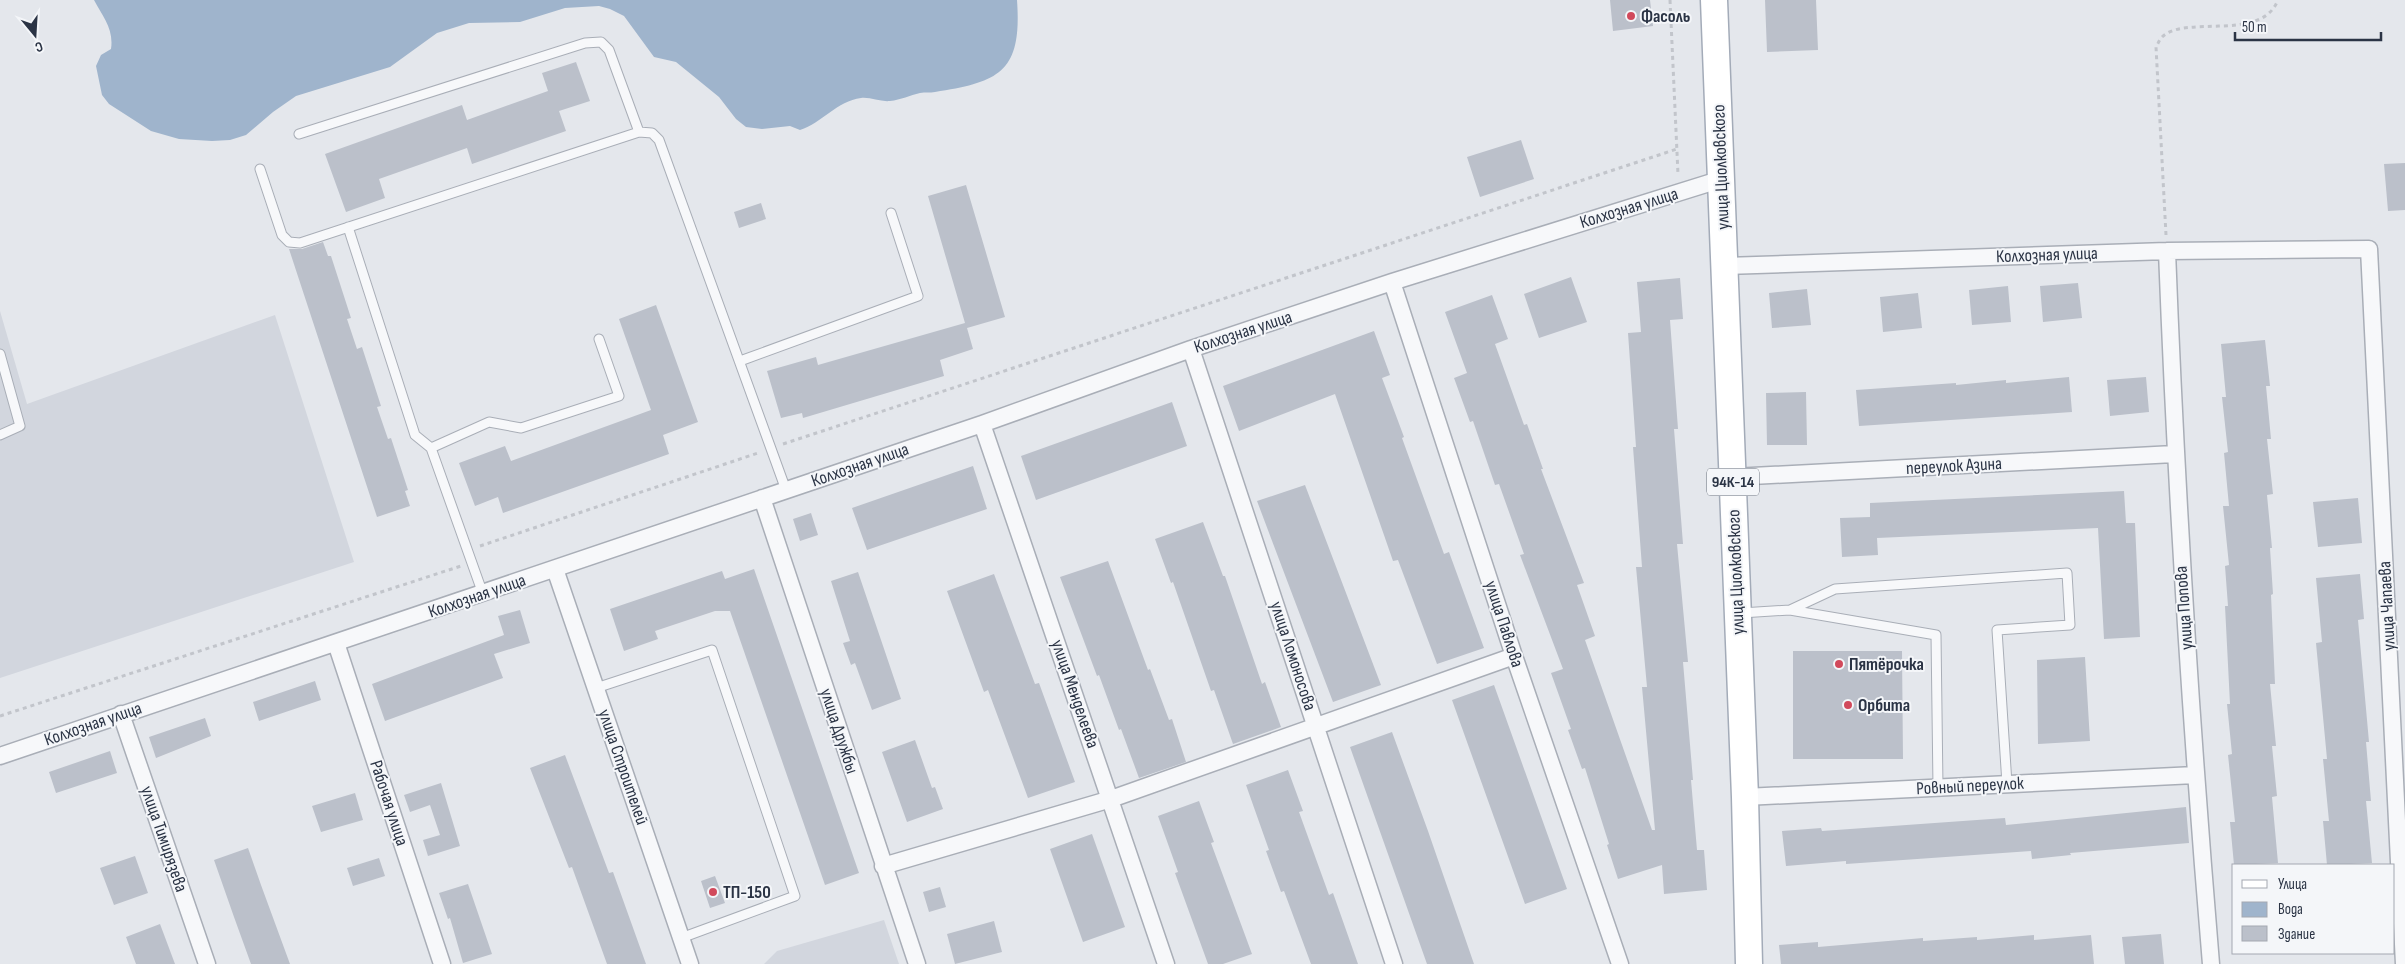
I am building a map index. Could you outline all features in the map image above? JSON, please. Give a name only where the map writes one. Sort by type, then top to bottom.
[{"type":"main road","name":"улица Циолковского","points":[[1714,0],[1745,797],[1749,964]]},
{"type":"street","name":"Колхозная улица","points":[[0,756],[982,424],[1191,349],[1392,282],[1722,179]]},
{"type":"street","name":"Колхозная улица","points":[[1725,266],[2167,251],[2369,249]]},
{"type":"street","name":"улица Чапаева","points":[[2369,249],[2404,964]]},
{"type":"street","name":"улица Попова","points":[[2167,251],[2174,454],[2195,775],[2211,964]]},
{"type":"street","name":"улица Павлова","points":[[1392,282],[1514,656],[1620,964]]},
{"type":"street","name":"улица Ломоносова","points":[[1191,349],[1394,964]]},
{"type":"street","name":"улица Менделеева","points":[[982,424],[1166,964]]},
{"type":"street","name":"переулок Азина","points":[[1733,477],[2174,454]]},
{"type":"street","name":"улица Дружбы","points":[[762,498],[917,964]]},
{"type":"street","name":"улица Строителей","points":[[555,569],[690,964]]},
{"type":"street","name":"Рабочая улица","points":[[336,643],[442,964]]},
{"type":"street","points":[[883,866],[1111,799],[1514,656]]},
{"type":"street","name":"улица Тимирязева","points":[[121,714],[207,964]]},
{"type":"street","name":"Ровный переулок","points":[[1745,797],[2195,775]]},
{"type":"lane","points":[[299,134],[585,42],[601,42],[609,50],[640,132]]},
{"type":"lane","points":[[260,169],[282,234],[289,242],[300,243],[640,132],[652,133],[659,140],[786,490]]},
{"type":"lane","points":[[740,361],[918,296],[891,213]]},
{"type":"lane","points":[[348,227],[415,435],[431,448],[482,594]]},
{"type":"lane","points":[[431,448],[490,422],[521,428],[619,396],[598,339]]},
{"type":"lane","points":[[0,354],[20,426],[0,435]]},
{"type":"lane","points":[[1790,610],[1835,589],[2067,573],[2070,625],[1996,630],[2006,784]]},
{"type":"lane","points":[[1738,613],[1790,610],[1936,635],[1938,788]]},
{"type":"lane","points":[[596,688],[712,650],[795,896],[681,938]]},
{"type":"path","points":[[1670,0],[1679,192]]},
{"type":"path","points":[[2167,251],[2156,47],[2162,37],[2179,29],[2238,26],[2262,17],[2276,6],[2278,0]]},
{"type":"path","points":[[468,550],[1677,149]]},
{"type":"path","points":[[0,716],[472,562]]},
{"type":"shaded area","points":[[0,311],[27,404],[275,315],[354,562],[0,678]]},
{"type":"shaded area","points":[[884,920],[899,964],[764,964],[777,951]]},
{"type":"water","points":[[94,0],[1017,0],[1018,24],[1016,43],[1011,58],[1003,69],[991,77],[958,88],[920,93],[898,100],[883,101],[861,98],[852,100],[800,130],[790,126],[762,129],[746,127],[736,119],[719,97],[676,62],[654,57],[624,16],[599,6],[565,8],[520,22],[469,23],[437,33],[390,67],[296,96],[273,112],[246,135],[230,140],[212,141],[179,139],[151,131],[109,104],[102,95],[96,66],[101,55],[111,49],[111,35],[107,23]]},
{"type":"building","points":[[1610,0],[1650,0],[1653,26],[1613,31]]},
{"type":"building","points":[[1765,0],[1816,0],[1818,50],[1767,52]]},
{"type":"building","points":[[576,62],[590,101],[559,111],[566,131],[472,164],[467,148],[379,179],[385,198],[346,212],[325,154],[462,105],[467,120],[548,91],[542,73]]},
{"type":"building","points":[[1521,140],[1534,179],[1480,197],[1467,157]]},
{"type":"building","points":[[2405,163],[2405,210],[2388,211],[2384,164]]},
{"type":"building","points":[[966,185],[1005,317],[967,328],[973,349],[940,360],[944,376],[803,418],[802,413],[781,418],[767,371],[816,357],[818,365],[965,323],[928,196]]},
{"type":"building","points":[[761,203],[766,219],[739,228],[734,212]]},
{"type":"building","points":[[323,242],[328,256],[331,256],[351,318],[347,319],[357,349],[362,347],[381,406],[377,407],[388,439],[391,438],[408,490],[405,491],[410,506],[377,517],[289,249],[302,249]]},
{"type":"building","points":[[1571,277],[1587,322],[1539,338],[1524,294]]},
{"type":"building","points":[[1680,278],[1683,319],[1670,320],[1678,429],[1674,429],[1683,544],[1677,544],[1688,662],[1683,662],[1697,850],[1704,850],[1707,890],[1664,894],[1662,865],[1618,879],[1585,768],[1582,769],[1568,730],[1571,729],[1551,673],[1563,669],[1520,555],[1524,554],[1499,484],[1495,485],[1473,421],[1470,422],[1454,378],[1467,373],[1445,312],[1492,295],[1508,339],[1495,344],[1524,425],[1527,424],[1543,469],[1541,469],[1584,583],[1577,585],[1595,636],[1585,640],[1652,830],[1655,830],[1642,687],[1647,687],[1636,567],[1642,567],[1633,447],[1636,447],[1628,333],[1641,332],[1637,282]]},
{"type":"building","points":[[2078,283],[2082,318],[2043,322],[2040,286]]},
{"type":"building","points":[[2008,286],[2011,322],[1972,325],[1969,290]]},
{"type":"building","points":[[1807,289],[1811,325],[1772,328],[1769,293]]},
{"type":"building","points":[[1918,293],[1922,328],[1883,332],[1880,297]]},
{"type":"building","points":[[656,305],[698,422],[663,435],[669,454],[503,513],[498,497],[475,506],[459,463],[505,446],[511,461],[651,410],[619,319]]},
{"type":"building","points":[[1374,331],[1390,375],[1382,378],[1404,437],[1402,438],[1444,554],[1449,552],[1484,648],[1437,664],[1398,560],[1393,561],[1335,394],[1239,431],[1223,386]]},
{"type":"building","points":[[2265,340],[2270,386],[2266,386],[2271,439],[2267,439],[2273,494],[2267,495],[2272,548],[2270,548],[2273,594],[2271,595],[2275,684],[2270,684],[2276,746],[2272,746],[2277,796],[2272,797],[2278,863],[2234,864],[2230,822],[2235,822],[2228,755],[2232,754],[2227,704],[2230,704],[2225,606],[2228,606],[2225,566],[2229,565],[2223,506],[2229,506],[2224,453],[2228,452],[2222,397],[2226,397],[2221,344]]},
{"type":"building","points":[[2069,377],[2072,412],[1859,426],[1856,390],[1956,383],[1956,385],[2006,380],[2006,383]]},
{"type":"building","points":[[2146,377],[2149,412],[2110,416],[2107,380]]},
{"type":"building","points":[[1806,392],[1807,445],[1767,445],[1766,393]]},
{"type":"building","points":[[1172,402],[1187,446],[1036,500],[1021,456]]},
{"type":"building","points":[[973,466],[987,509],[867,550],[852,508]]},
{"type":"building","points":[[1305,485],[1381,685],[1333,702],[1257,501]]},
{"type":"building","points":[[2124,491],[2126,523],[2135,523],[2140,637],[2104,639],[2098,528],[1877,538],[1878,555],[1842,557],[1840,518],[1870,517],[1870,503]]},
{"type":"building","points":[[2358,498],[2362,543],[2318,547],[2313,502]]},
{"type":"building","points":[[811,513],[818,535],[800,541],[793,519]]},
{"type":"building","points":[[1203,522],[1223,576],[1225,576],[1262,684],[1265,682],[1281,727],[1233,744],[1214,690],[1211,691],[1173,582],[1171,583],[1155,539]]},
{"type":"building","points":[[1108,561],[1148,670],[1150,669],[1169,720],[1172,719],[1186,762],[1139,778],[1099,675],[1097,676],[1060,577]]},
{"type":"building","points":[[754,569],[859,873],[825,885],[730,611],[715,611],[655,631],[658,639],[624,651],[610,609],[722,571],[725,579]]},
{"type":"building","points":[[858,572],[901,699],[872,710],[855,663],[851,665],[843,643],[850,641],[831,581]]},
{"type":"building","points":[[994,574],[1035,684],[1039,683],[1075,782],[1028,798],[988,690],[984,692],[947,591]]},
{"type":"building","points":[[2360,574],[2364,619],[2358,620],[2369,742],[2366,742],[2371,801],[2366,801],[2372,863],[2327,864],[2323,821],[2329,821],[2323,759],[2327,759],[2316,643],[2322,642],[2316,578]]},
{"type":"building","points":[[520,610],[530,643],[494,654],[503,678],[385,721],[372,684],[504,635],[498,616]]},
{"type":"building","name":"Орбита","points":[[1793,651],[1902,651],[1903,759],[1793,759]]},
{"type":"building","points":[[2085,657],[2090,741],[2038,744],[2037,660]]},
{"type":"building","points":[[315,681],[321,700],[259,721],[253,702]]},
{"type":"building","points":[[1494,685],[1567,889],[1525,904],[1452,700]]},
{"type":"building","points":[[205,718],[211,736],[156,758],[149,737]]},
{"type":"building","points":[[1392,732],[1474,964],[1427,964],[1350,747]]},
{"type":"building","points":[[915,740],[932,788],[935,787],[943,809],[907,822],[882,752]]},
{"type":"building","points":[[110,751],[117,773],[56,793],[49,772]]},
{"type":"building","points":[[565,755],[609,873],[613,872],[646,964],[607,964],[572,867],[569,868],[530,768]]},
{"type":"building","points":[[1288,770],[1303,811],[1299,812],[1329,895],[1333,893],[1358,964],[1311,964],[1284,891],[1281,892],[1266,851],[1269,850],[1246,785]]},
{"type":"building","points":[[441,783],[460,846],[428,856],[423,840],[440,835],[430,805],[410,812],[404,795]]},
{"type":"building","points":[[355,793],[363,820],[321,832],[312,806]]},
{"type":"building","points":[[1199,801],[1214,842],[1211,843],[1252,954],[1223,964],[1208,964],[1175,873],[1178,872],[1158,816]]},
{"type":"building","points":[[2186,807],[2189,843],[2070,853],[2071,855],[2032,859],[2031,851],[1846,864],[1846,861],[1786,866],[1782,831],[1821,828],[1822,831],[2005,818],[2006,825]]},
{"type":"building","points":[[1092,834],[1125,927],[1083,942],[1050,849]]},
{"type":"building","points":[[248,848],[290,964],[251,964],[214,860]]},
{"type":"building","points":[[135,856],[148,893],[114,905],[100,868]]},
{"type":"building","points":[[379,858],[385,876],[353,886],[347,868]]},
{"type":"building","name":"ТП-150","points":[[715,876],[725,903],[710,908],[701,881]]},
{"type":"building","points":[[468,884],[492,954],[463,963],[450,918],[448,919],[439,893]]},
{"type":"building","points":[[940,887],[946,907],[929,912],[923,892]]},
{"type":"building","points":[[994,921],[1002,952],[955,964],[947,934]]},
{"type":"building","points":[[160,924],[175,964],[136,964],[126,937]]},
{"type":"building","points":[[2161,934],[2164,964],[2125,964],[2122,937]]},
{"type":"building","points":[[2034,935],[2034,940],[2091,935],[2094,964],[1781,964],[1779,945],[1818,942],[1818,947],[1923,938],[1923,941],[1977,937],[1977,940]]},
{"type":"place","name":"Фасоль","points":[[1631,16]]},
{"type":"place","name":"Пятёрочка","points":[[1839,664]]},
{"type":"place","name":"Орбита","points":[[1848,705]]},
{"type":"place","name":"ТП-150","points":[[713,892]]}]
